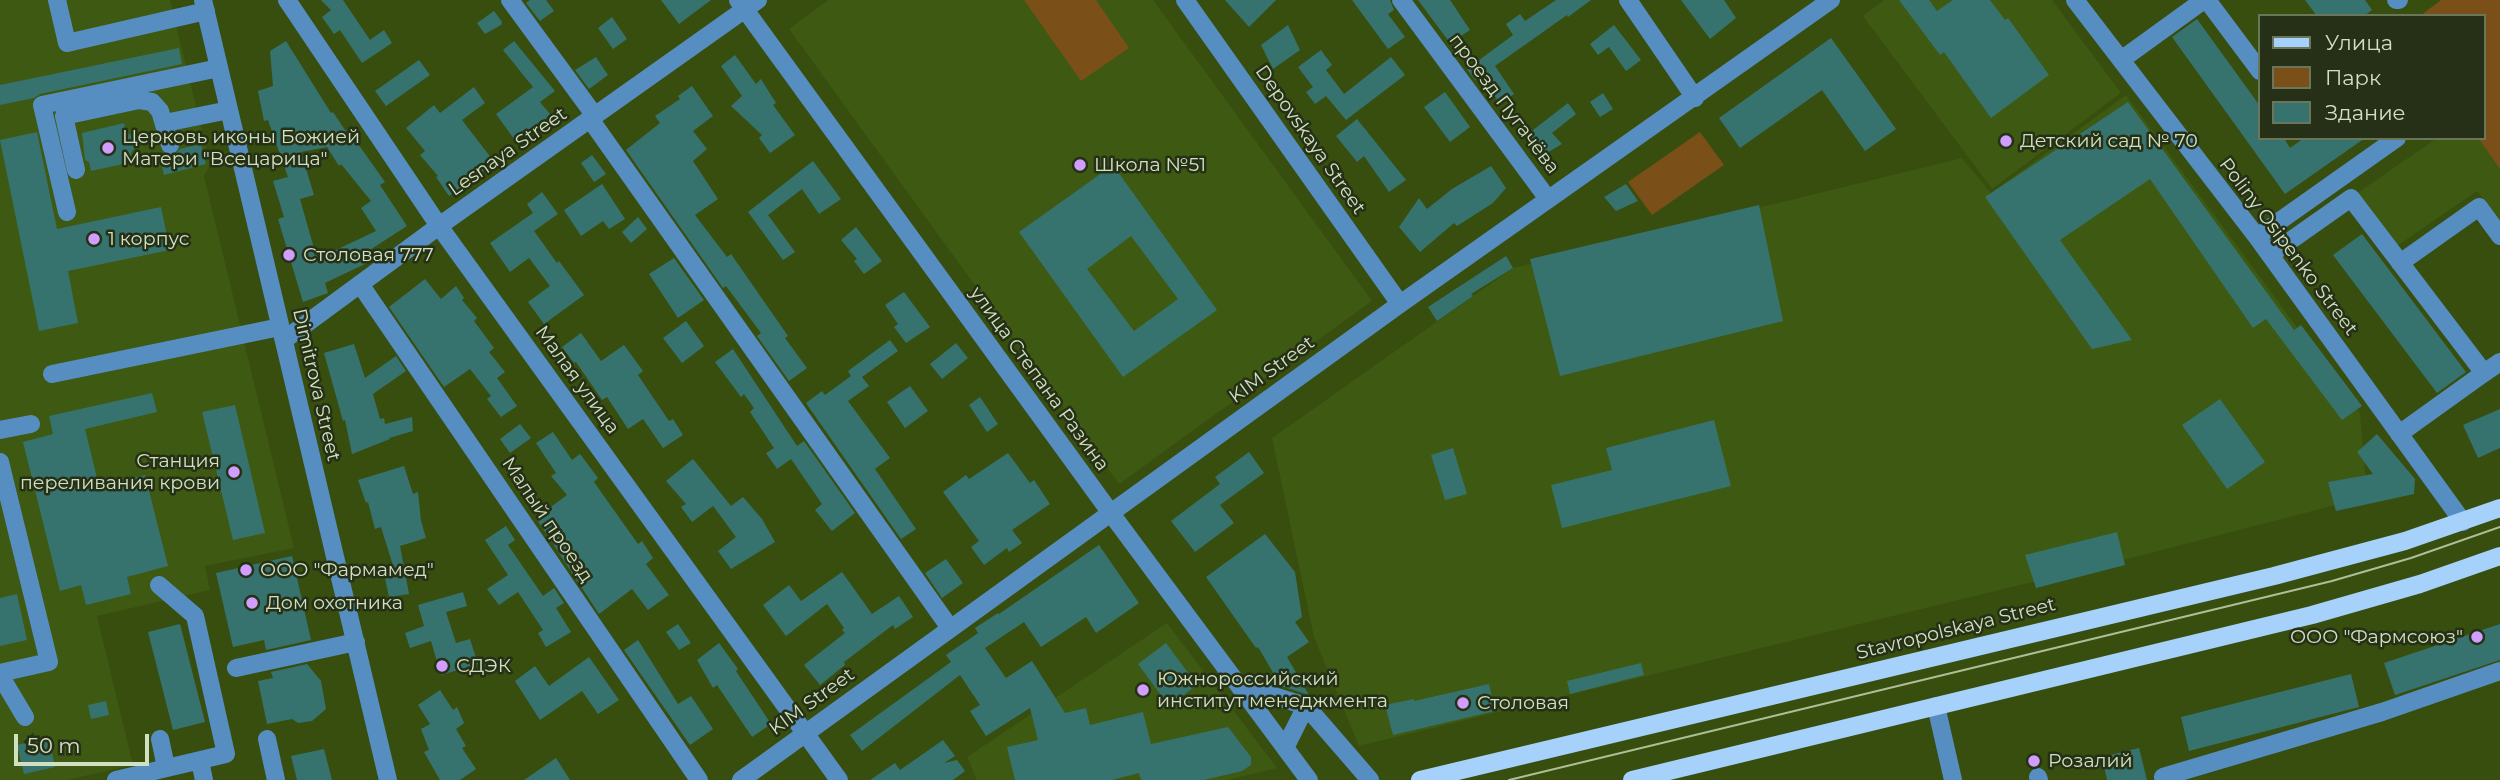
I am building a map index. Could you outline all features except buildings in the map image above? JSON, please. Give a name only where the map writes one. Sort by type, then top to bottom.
[{"type":"main road","name":"Stavropolskaya Street","points":[[1420,780],[2274,576],[2405,541],[2500,508]]},
{"type":"main road","points":[[1632,780],[2312,615],[2420,584],[2500,556]]},
{"type":"street","points":[[57,0],[67,43],[205,6]]},
{"type":"street","name":"Малая улица","points":[[287,0],[439,226],[839,780]]},
{"type":"street","points":[[509,0],[950,628]]},
{"type":"street","name":"Depovskaya Street","points":[[1185,0],[1400,304]]},
{"type":"street","name":"проезд Пугачёва","points":[[1401,0],[1548,199]]},
{"type":"street","points":[[1628,0],[1695,98]]},
{"type":"street","name":"KIM Street","points":[[741,780],[1400,304],[1831,0]]},
{"type":"street","name":"Poliny Osipenko Street","points":[[2075,0],[2257,237],[2463,522]]},
{"type":"street","points":[[2120,60],[2206,0],[2258,68]]},
{"type":"street","name":"Lesnaya Street","points":[[282,334],[360,284],[593,118],[746,3]]},
{"type":"street","name":"улица Степана Разина","points":[[746,3],[1110,512],[1309,780]]},
{"type":"street","name":"Dimitrova Street","points":[[205,6],[388,780]]},
{"type":"street","points":[[67,212],[42,105],[219,68]]},
{"type":"street","points":[[76,170],[64,116],[139,100],[152,102],[160,111],[170,145]]},
{"type":"street","points":[[165,123],[229,110]]},
{"type":"street","points":[[2257,237],[2394,140]]},
{"type":"street","points":[[2270,255],[2350,198],[2484,373]]},
{"type":"street","points":[[2400,263],[2479,207],[2500,236]]},
{"type":"street","name":"Малый проезд","points":[[360,284],[699,780]]},
{"type":"street","points":[[52,374],[282,334]]},
{"type":"street","points":[[2399,434],[2500,362]]},
{"type":"street","points":[[0,430],[31,424]]},
{"type":"street","points":[[0,462],[49,662],[0,674],[25,718]]},
{"type":"street","points":[[116,780],[226,754],[195,615],[159,585]]},
{"type":"street","points":[[236,668],[356,642]]},
{"type":"street","points":[[2164,780],[2163,777],[2382,712],[2500,671]]},
{"type":"street","points":[[1239,685],[1306,706],[1370,780]]},
{"type":"street","points":[[1285,748],[1306,706]]},
{"type":"street","points":[[1936,706],[1953,780]]},
{"type":"street","points":[[160,739],[166,768]]},
{"type":"street","points":[[267,739],[276,780]]},
{"type":"street","points":[[200,761],[204,780]]},
{"type":"shaded area","points":[[0,0],[170,0],[210,164],[204,176],[294,548],[205,566],[210,590],[97,616],[133,765],[67,780],[0,780]]},
{"type":"shaded area","name":"Школа №51","points":[[828,0],[1153,0],[1372,301],[1119,484],[789,29]]},
{"type":"shaded area","name":"Детский сад № 70","points":[[1884,0],[2052,0],[2121,93],[1992,189],[1863,16]]},
{"type":"shaded area","points":[[2126,95],[2360,413],[2367,497],[2131,558],[1359,746],[1314,637],[1272,438],[1513,268],[1962,158],[1991,193]]},
{"type":"shaded area","points":[[2434,140],[2479,140],[2500,169],[2500,222],[2477,191],[2394,248],[2356,194]]},
{"type":"shaded area","name":"Южнороссийский институт менеджмента","points":[[1167,623],[1277,768],[1228,780],[977,780],[967,757]]},
{"type":"green space","points":[[1024,0],[1096,0],[1129,48],[1081,81]]},
{"type":"green space","points":[[2441,0],[2500,0],[2500,169],[2479,140],[2486,140],[2486,14],[2423,14]]},
{"type":"green space","points":[[1700,132],[1724,165],[1652,215],[1628,182]]},
{"type":"tram line","points":[[1509,780],[2332,581],[2411,558],[2500,527]]},
{"type":"place","name":"Детский сад № 70","points":[[2006,141]]},
{"type":"place","name":"Церковь иконы Божией Матери \"Всецарица\"","points":[[108,148]]},
{"type":"place","name":"Школа №51","points":[[1080,165]]},
{"type":"place","name":"1 корпус","points":[[94,239]]},
{"type":"place","name":"Столовая 777","points":[[289,255]]},
{"type":"place","name":"Станция переливания крови","points":[[234,472]]},
{"type":"place","name":"ООО \"Фармамед\"","points":[[246,570]]},
{"type":"place","name":"Дом охотника","points":[[252,603]]},
{"type":"place","name":"ООО \"Фармсоюз\"","points":[[2477,637]]},
{"type":"place","name":"СДЭК","points":[[442,666]]},
{"type":"place","name":"Южнороссийский институт менеджмента","points":[[1143,690]]},
{"type":"place","name":"Столовая","points":[[1463,703]]},
{"type":"place","name":"Розалий","points":[[2034,761]]}]
